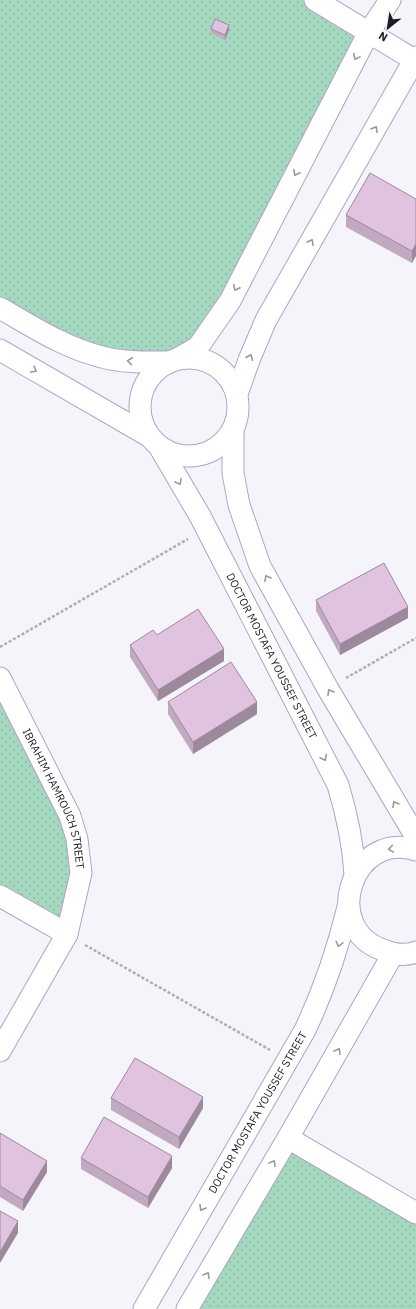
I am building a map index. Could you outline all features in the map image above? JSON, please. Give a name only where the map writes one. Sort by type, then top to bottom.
[{"type":"street","points":[[237,394],[249,360],[266,320],[415,59],[315,0]]},
{"type":"street","points":[[154,441],[140,419],[139,401],[144,385],[155,371],[198,347],[230,301],[369,32],[390,0]]},
{"type":"street","points":[[0,308],[69,346],[103,357],[137,362],[196,358],[214,364],[228,377],[237,394],[239,406],[238,420],[233,432],[219,448],[200,456],[179,456],[0,350]]},
{"type":"street","points":[[233,432],[234,473],[239,505],[260,566],[328,689],[416,837]]},
{"type":"street","name":"DOCTOR MOSTAFA YOUSSEF STREET","points":[[144,1309],[305,1030],[324,990],[338,949],[348,907],[349,890],[355,874],[350,829],[338,785],[206,529],[154,441]]},
{"type":"street","name":"IBRAHIM HAMROUCH STREET","points":[[0,678],[70,816],[77,839],[81,873],[67,934],[0,1051]]},
{"type":"street","points":[[355,874],[368,859],[386,849],[407,847],[416,850]]},
{"type":"street","points":[[0,896],[67,934]]},
{"type":"street","points":[[348,907],[353,923],[363,938],[377,948],[393,954],[416,952]]},
{"type":"street","points":[[187,1309],[288,1138],[393,954]]},
{"type":"street","points":[[288,1138],[416,1213]]},
{"type":"path","points":[[0,647],[206,529]]},
{"type":"path","points":[[328,689],[416,638]]},
{"type":"path","points":[[67,934],[288,1060]]},
{"type":"green space","points":[[0,0],[314,0],[369,32],[230,301],[169,362],[103,357],[0,308]]},
{"type":"green space","points":[[0,681],[18,712],[81,873],[67,934],[0,896]]},
{"type":"green space","points":[[288,1138],[416,1213],[416,1309],[187,1309]]},
{"type":"building","points":[[215,19],[229,25],[225,35],[211,29]]},
{"type":"building","points":[[370,173],[416,199],[416,244],[412,251],[346,215]]},
{"type":"building","points":[[384,563],[408,607],[340,644],[316,600]]},
{"type":"building","points":[[198,609],[224,649],[158,690],[130,645],[153,630],[157,635]]},
{"type":"building","points":[[231,662],[257,702],[193,742],[168,702]]},
{"type":"building","points":[[135,1058],[203,1097],[179,1137],[111,1098]]},
{"type":"building","points":[[104,1117],[172,1156],[148,1197],[81,1158]]},
{"type":"building","points":[[0,1133],[47,1161],[23,1200],[0,1186]]},
{"type":"building","points":[[0,1211],[18,1221],[0,1252]]}]
